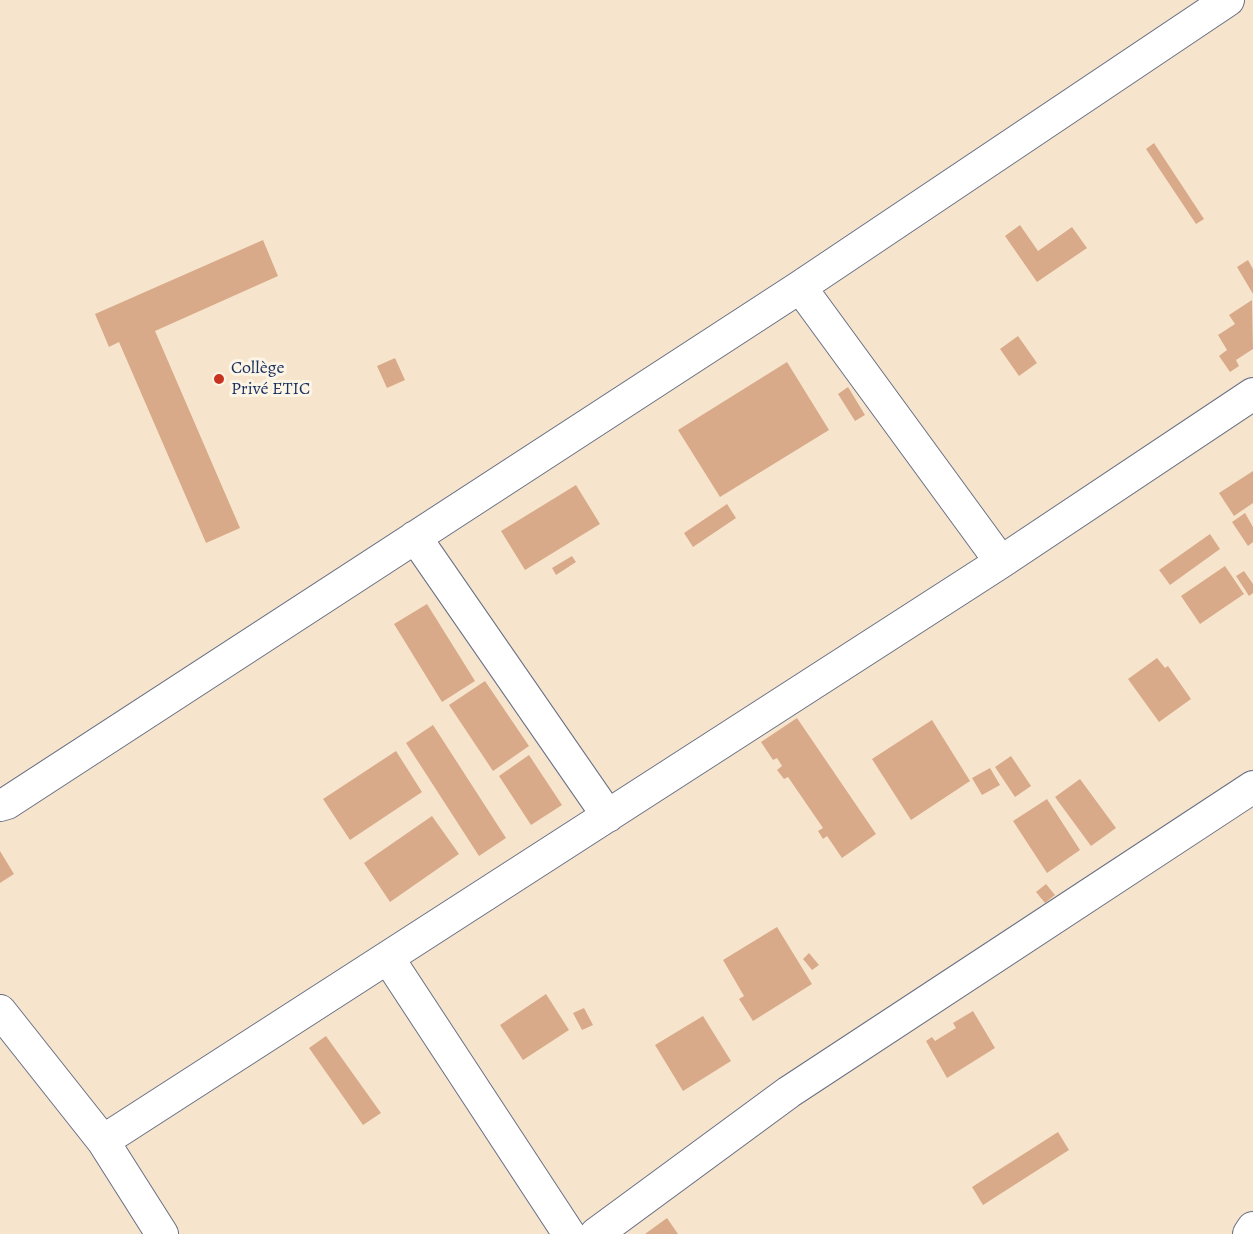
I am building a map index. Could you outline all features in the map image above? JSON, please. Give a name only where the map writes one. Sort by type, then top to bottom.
[{"type":"street","points":[[0,805],[800,287],[1228,0]]},
{"type":"street","points":[[800,287],[1001,562]]},
{"type":"street","points":[[103,1141],[1001,562],[1253,394]]},
{"type":"street","points":[[415,537],[608,816]]},
{"type":"street","points":[[596,1234],[789,1092],[1253,788]]},
{"type":"street","points":[[388,958],[569,1234]]},
{"type":"street","points":[[0,1011],[103,1141],[162,1234]]},
{"type":"street","points":[[1249,1234],[1253,1228]]},
{"type":"building","points":[[1154,143],[1204,219],[1196,224],[1146,149]]},
{"type":"building","points":[[1020,225],[1038,251],[1072,227],[1087,248],[1037,282],[1005,236]]},
{"type":"building","points":[[263,240],[278,276],[155,331],[240,528],[206,543],[119,342],[109,347],[95,314]]},
{"type":"building","points":[[1248,260],[1253,269],[1253,294],[1237,267]]},
{"type":"building","points":[[1252,300],[1253,349],[1236,360],[1239,366],[1230,372],[1219,356],[1227,350],[1218,335],[1235,324],[1229,315]]},
{"type":"building","points":[[1018,336],[1037,363],[1019,376],[1000,349]]},
{"type":"building","points":[[395,358],[405,380],[387,388],[377,366]]},
{"type":"building","points":[[787,362],[829,430],[720,497],[678,430]]},
{"type":"building","points":[[848,387],[865,415],[855,421],[838,394]]},
{"type":"building","points":[[1253,471],[1253,503],[1234,516],[1219,493]]},
{"type":"building","points":[[576,485],[600,524],[525,570],[501,531]]},
{"type":"building","points":[[727,504],[736,518],[693,547],[684,533]]},
{"type":"building","points":[[1245,513],[1253,527],[1253,542],[1248,546],[1232,522]]},
{"type":"building","points":[[1210,534],[1220,549],[1170,585],[1159,570]]},
{"type":"building","points":[[572,556],[576,562],[556,575],[552,568]]},
{"type":"building","points":[[1225,566],[1244,594],[1200,624],[1181,596]]},
{"type":"building","points":[[1244,571],[1253,584],[1253,593],[1249,596],[1236,576]]},
{"type":"building","points":[[427,604],[475,681],[442,702],[394,624]]},
{"type":"building","points":[[1157,658],[1165,668],[1168,666],[1191,699],[1159,722],[1128,679]]},
{"type":"building","points":[[485,681],[529,746],[493,771],[449,705]]},
{"type":"building","points":[[797,718],[876,834],[842,858],[827,836],[823,839],[818,831],[823,828],[788,777],[784,779],[777,770],[782,766],[777,758],[773,760],[761,742]]},
{"type":"building","points":[[932,720],[970,781],[911,820],[872,759]]},
{"type":"building","points":[[433,725],[506,838],[479,856],[406,743]]},
{"type":"building","points":[[396,751],[422,792],[350,840],[323,799]]},
{"type":"building","points":[[529,755],[562,805],[531,825],[499,776]]},
{"type":"building","points":[[1011,756],[1031,786],[1015,797],[995,767]]},
{"type":"building","points":[[990,768],[1000,785],[982,795],[972,778]]},
{"type":"building","points":[[1080,779],[1116,828],[1091,846],[1055,797]]},
{"type":"building","points":[[1047,799],[1080,850],[1047,873],[1013,821]]},
{"type":"building","points":[[432,816],[459,854],[390,902],[364,863]]},
{"type":"building","points":[[0,851],[14,874],[0,883]]},
{"type":"building","points":[[1046,884],[1055,895],[1045,903],[1036,892]]},
{"type":"building","points":[[777,927],[812,984],[753,1021],[739,999],[744,996],[723,960]]},
{"type":"building","points":[[809,953],[819,965],[812,970],[803,959]]},
{"type":"building","points":[[546,994],[569,1030],[523,1060],[500,1025]]},
{"type":"building","points":[[584,1008],[593,1025],[582,1030],[573,1013]]},
{"type":"building","points":[[973,1011],[995,1048],[947,1078],[926,1041],[932,1037],[935,1041],[956,1028],[953,1023]]},
{"type":"building","points":[[703,1016],[731,1061],[683,1091],[655,1045]]},
{"type":"building","points":[[326,1036],[381,1113],[363,1125],[309,1048]]},
{"type":"building","points":[[1058,1132],[1069,1150],[983,1205],[972,1187]]},
{"type":"building","points":[[667,1218],[678,1234],[645,1234]]},
{"type":"place","name":"Collège Privé ETIC","points":[[219,379]]}]
